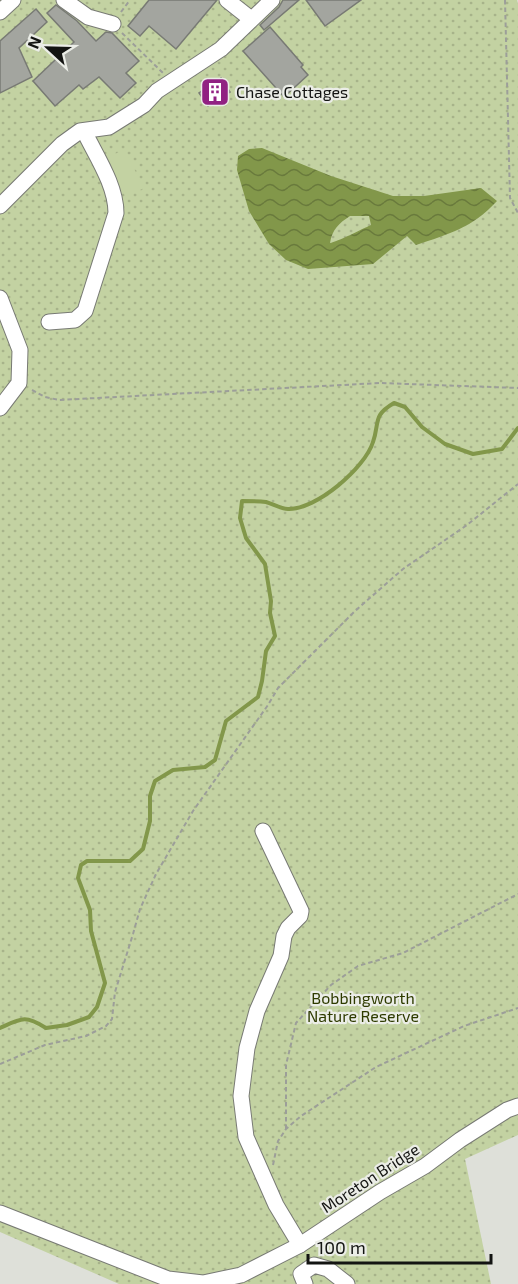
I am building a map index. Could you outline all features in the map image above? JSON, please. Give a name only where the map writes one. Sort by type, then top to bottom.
[{"type":"street","points":[[0,12],[14,0]]},
{"type":"street","points":[[64,0],[88,17],[113,24]]},
{"type":"street","points":[[227,0],[251,19]]},
{"type":"street","points":[[0,206],[62,144],[80,131],[109,127],[144,105],[157,91],[221,49],[272,0]]},
{"type":"street","points":[[49,322],[75,320],[85,311],[116,213],[116,204],[110,186],[84,131]]},
{"type":"street","points":[[0,298],[20,350],[19,383],[0,408]]},
{"type":"street","points":[[263,831],[301,911],[300,916],[288,928],[284,936],[280,956],[257,1011],[247,1048],[241,1096],[246,1137],[276,1205],[300,1245]]},
{"type":"street","name":"Moreton Bridge","points":[[0,1213],[168,1279],[203,1283],[241,1275],[300,1245],[380,1192],[425,1166],[507,1110],[518,1106]]},
{"type":"street","points":[[305,1284],[302,1274],[314,1265],[328,1269],[347,1284]]},
{"type":"path","points":[[130,0],[113,24],[171,81]]},
{"type":"path","points":[[505,0],[510,198],[518,213]]},
{"type":"path","points":[[19,383],[45,397],[59,400],[380,384],[518,388]]},
{"type":"path","points":[[0,1064],[45,1045],[86,1036],[106,1026],[112,1019],[116,992],[140,909],[156,874],[193,811],[278,688],[328,636],[404,569],[467,525],[518,484]]},
{"type":"path","points":[[286,1129],[286,1065],[296,1023],[331,985],[358,966],[403,952],[518,894]]},
{"type":"path","points":[[273,1164],[278,1141],[286,1129],[301,1116],[386,1062],[464,1026],[518,1008]]},
{"type":"green space","name":"Bobbingworth Nature Reserve","points":[[0,0],[517,0],[518,1135],[465,1159],[491,1284],[119,1284],[0,1232]]},
{"type":"green space","points":[[124,149],[144,188],[126,197],[106,159]]},
{"type":"water","points":[[262,148],[331,176],[393,196],[424,196],[481,188],[497,201],[478,218],[450,233],[416,245],[407,236],[373,264],[308,269],[286,260],[269,244],[249,211],[237,170],[238,156],[249,149]],"holes":[[[350,216],[369,216],[371,225],[330,243],[339,224]]]},
{"type":"building","points":[[149,0],[217,0],[176,49],[149,26],[140,36],[128,26]]},
{"type":"building","points":[[283,0],[299,0],[264,30],[260,25]]},
{"type":"building","points":[[306,0],[361,0],[325,26]]},
{"type":"building","points":[[56,5],[77,21],[96,41],[106,32],[112,33],[139,61],[126,73],[136,83],[120,98],[99,77],[83,89],[79,85],[55,106],[33,81],[74,42],[47,13]]},
{"type":"building","points":[[36,9],[47,22],[19,48],[32,77],[0,93],[0,41]]},
{"type":"building","points":[[270,27],[303,65],[301,67],[308,75],[284,97],[243,51]]},
{"type":"building","name":"Chase Cottages","points":[[221,78],[230,92],[208,106],[199,93]]},
{"type":"waterway","points":[[0,1028],[23,1019],[46,1028],[67,1025],[89,1017],[97,1007],[105,983],[91,931],[90,910],[78,878],[81,865],[87,861],[130,861],[143,849],[150,821],[150,796],[155,781],[173,770],[205,767],[215,760],[226,721],[258,697],[266,651],[275,636],[265,564],[246,538],[240,518],[242,501],[266,502],[288,509],[312,503],[325,495],[338,486],[360,464],[373,442],[382,412],[394,403],[405,407],[422,427],[445,444],[473,454],[502,449],[518,428]]},
{"type":"place","name":"Chase Cottages","points":[[215,92]]}]
